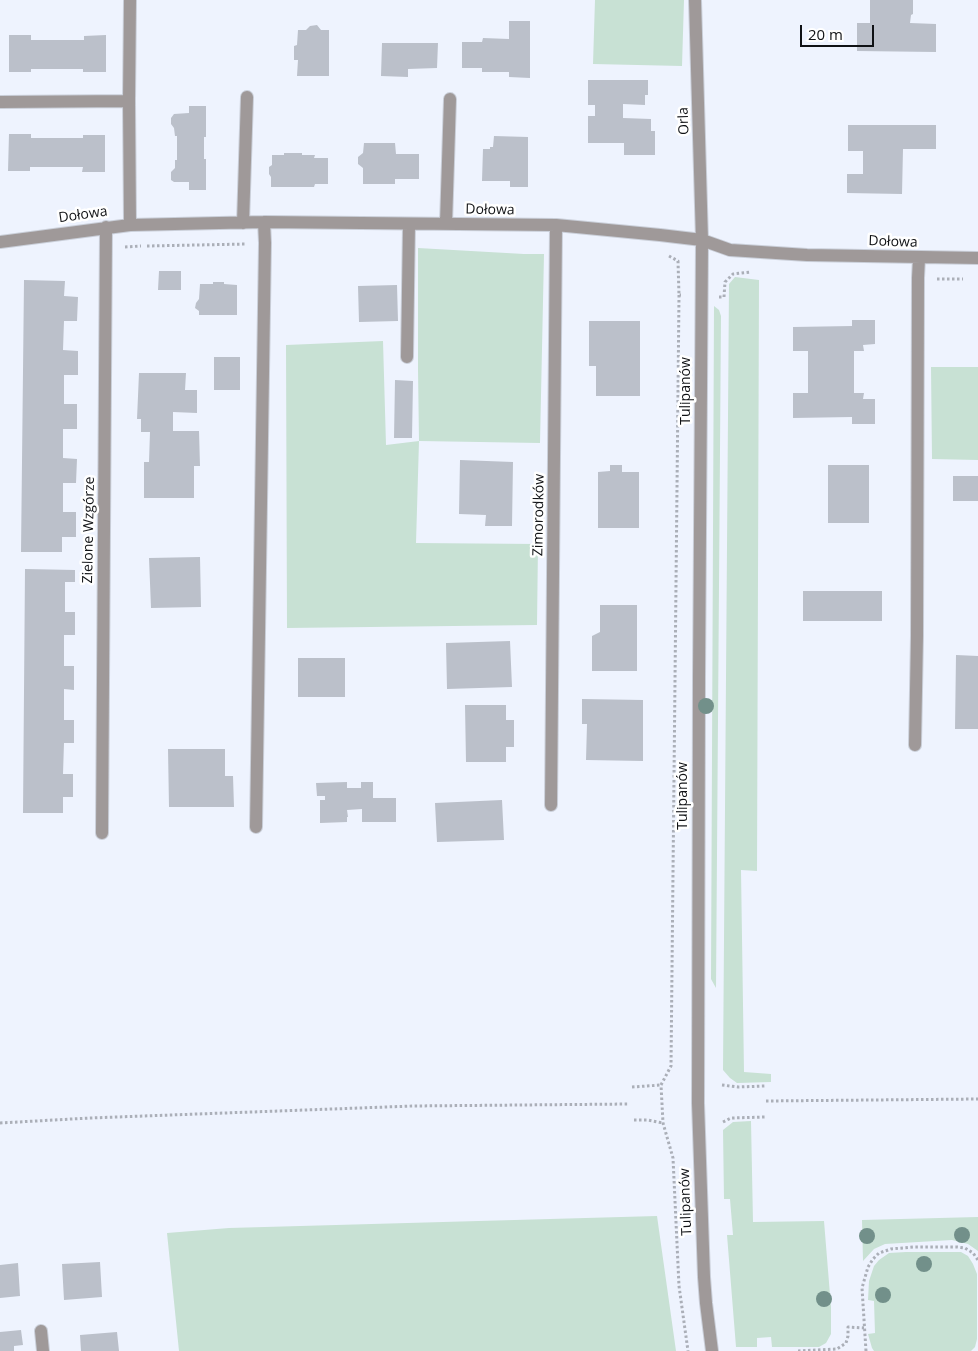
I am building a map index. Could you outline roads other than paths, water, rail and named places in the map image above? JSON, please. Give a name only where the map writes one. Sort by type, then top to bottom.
[{"type":"street","points":[[130,0],[130,225]]},
{"type":"street","name":"Orla","points":[[695,0],[702,240]]},
{"type":"street","points":[[243,223],[247,97]]},
{"type":"street","points":[[446,224],[450,99]]},
{"type":"street","points":[[0,102],[129,101]]},
{"type":"street","name":"Dołowa","points":[[0,242],[130,225],[264,222],[556,225],[702,240],[730,250],[807,255],[978,258]]},
{"type":"street","points":[[256,827],[264,222]]},
{"type":"street","points":[[407,357],[408,224]]},
{"type":"street","name":"Zimorodków","points":[[551,805],[556,225]]},
{"type":"street","name":"Zielone Wzgórze","points":[[102,833],[106,227]]},
{"type":"street","name":"Tulipanów","points":[[702,240],[698,1103],[704,1277],[712,1351]]},
{"type":"street","points":[[915,745],[919,258]]},
{"type":"street","points":[[41,1331],[43,1351]]}]
